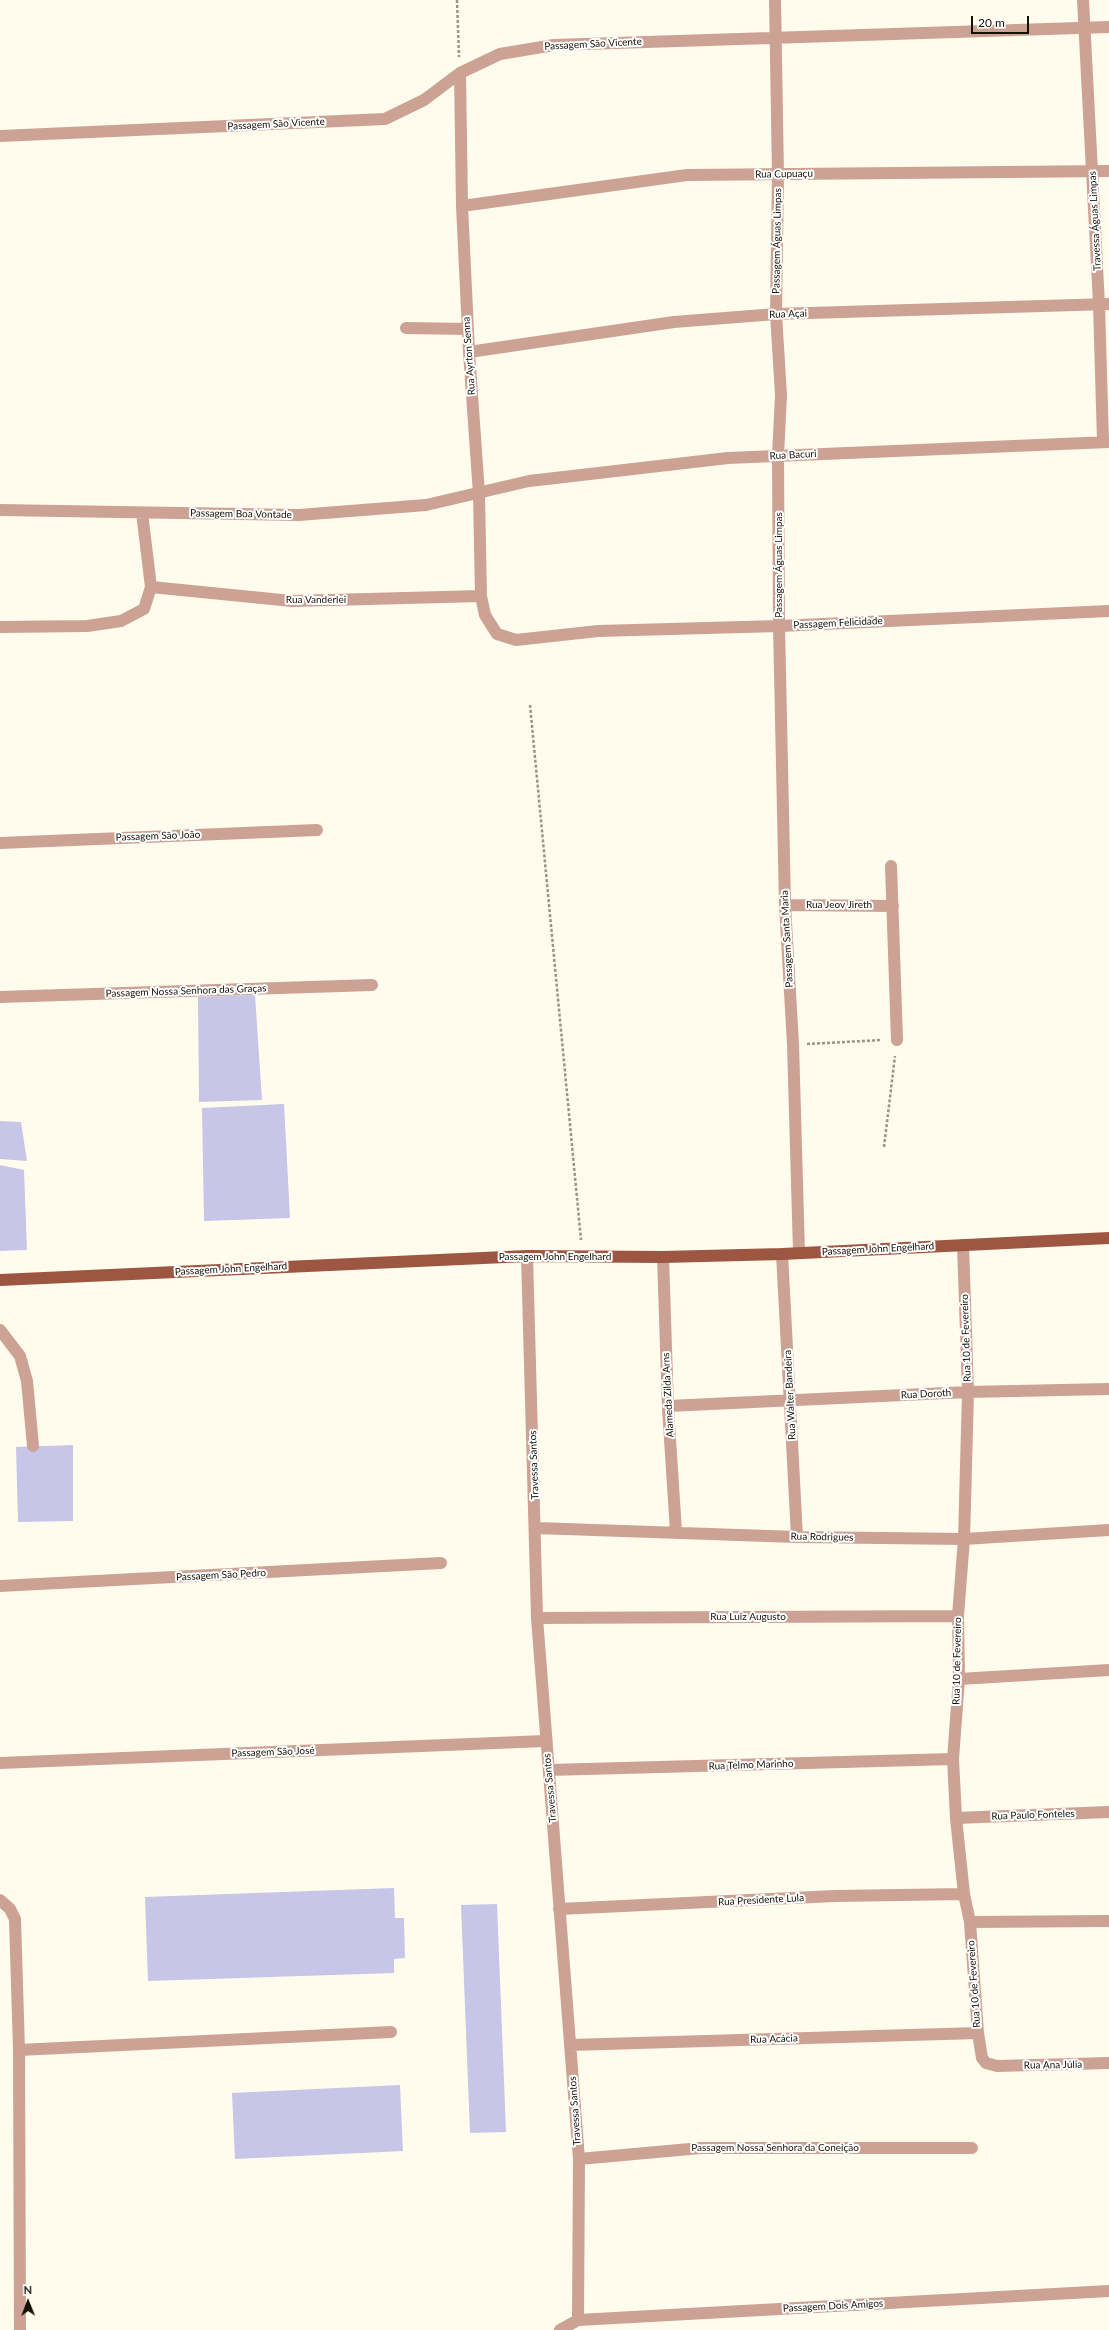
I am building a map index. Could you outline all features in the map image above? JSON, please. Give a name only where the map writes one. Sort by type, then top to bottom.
[{"type":"main road","name":"Passagem John Engelhard","points":[[0,1280],[527,1256],[664,1257],[782,1254],[1109,1238]]},
{"type":"street","name":"Passagem Águas Limpas","points":[[775,0],[777,37],[778,174],[776,314],[781,395],[778,455],[779,626]]},
{"type":"street","name":"Travessa Águas Limpas","points":[[1083,0],[1092,172],[1104,304],[1106,442]]},
{"type":"street","name":"Passagem São Vicente","points":[[0,136],[385,119],[424,100],[460,73],[500,54],[554,45],[1109,27]]},
{"type":"street","name":"Rua Ayrton Senna","points":[[460,73],[462,206],[469,352],[480,494],[481,596],[485,615],[497,634]]},
{"type":"street","name":"Rua Cupuaçu","points":[[462,206],[687,175],[1109,171]]},
{"type":"street","name":"Rua Açai","points":[[469,352],[674,322],[776,314],[1104,304]]},
{"type":"street","points":[[406,328],[468,329]]},
{"type":"street","name":"Rua Bacuri","points":[[480,494],[529,481],[728,458],[1106,442]]},
{"type":"street","name":"Passagem Boa Vontade","points":[[0,510],[300,515],[426,505],[480,494]]},
{"type":"street","points":[[0,627],[87,626],[121,621],[144,609],[151,587],[142,513]]},
{"type":"street","name":"Rua Vanderlei","points":[[151,587],[292,601],[481,596]]},
{"type":"street","name":"Passagem Felicidade","points":[[497,634],[516,640],[598,631],[779,626],[1109,611]]},
{"type":"street","name":"Passagem Santa Maria","points":[[779,626],[785,905],[793,1044],[799,1252]]},
{"type":"street","name":"Passagem São João","points":[[0,843],[317,830]]},
{"type":"street","points":[[891,866],[897,1040]]},
{"type":"street","name":"Rua Jeov Jireth","points":[[785,905],[893,906]]},
{"type":"street","name":"Passagem Nossa Senhora das Graças","points":[[0,997],[372,985]]},
{"type":"street","name":"Rua 10 de Fevereiro","points":[[963,1245],[968,1392],[964,1539],[958,1616],[958,1679],[953,1759],[956,1818],[964,1894],[970,1922],[978,2033],[982,2058],[986,2063],[998,2066]]},
{"type":"street","name":"Rua Walter Bandeira","points":[[782,1254],[797,1537]]},
{"type":"street","name":"Travessa Santos","points":[[527,1256],[538,1618],[546,1741],[579,2159],[578,2320]]},
{"type":"street","name":"Alameda Zilda Arns","points":[[664,1257],[668,1406],[676,1532]]},
{"type":"street","points":[[0,1330],[20,1356],[27,1381],[33,1446]]},
{"type":"street","name":"Rua Doroth","points":[[668,1406],[791,1402],[968,1392],[1109,1389]]},
{"type":"street","name":"Rua Rodrigues","points":[[536,1528],[797,1537],[964,1539],[1109,1530]]},
{"type":"street","name":"Passagem São Pedro","points":[[0,1586],[441,1563]]},
{"type":"street","name":"Rua Luiz Augusto","points":[[538,1618],[958,1616]]},
{"type":"street","points":[[958,1679],[1109,1670]]},
{"type":"street","name":"Passagem São José","points":[[0,1763],[546,1741]]},
{"type":"street","name":"Rua Telmo Marinho","points":[[549,1770],[953,1759]]},
{"type":"street","name":"Rua Paulo Fonteles","points":[[956,1818],[1109,1812]]},
{"type":"street","name":"Rua Presidente Lula","points":[[559,1909],[835,1896],[964,1894]]},
{"type":"street","points":[[0,1900],[10,1909],[15,1919],[19,2050],[20,2330]]},
{"type":"street","points":[[970,1922],[1109,1922]]},
{"type":"street","points":[[19,2050],[391,2032]]},
{"type":"street","name":"Rua Acácia","points":[[570,2045],[978,2033]]},
{"type":"street","name":"Rua Ana Júlia","points":[[998,2066],[1109,2064]]},
{"type":"street","name":"Passagem Nossa Senhora da Coneição","points":[[579,2159],[701,2148],[972,2148]]},
{"type":"street","name":"Passagem Dois Amigos","points":[[560,2330],[578,2320],[1109,2291]]},
{"type":"path","points":[[457,0],[460,73]]},
{"type":"path","points":[[530,704],[582,1257]]},
{"type":"path","points":[[793,1044],[897,1040],[884,1147]]},
{"type":"building","points":[[255,995],[262,1100],[199,1102],[198,997]]},
{"type":"building","points":[[284,1104],[290,1218],[204,1221],[202,1108]]},
{"type":"building","points":[[0,1121],[21,1122],[27,1161],[0,1159]]},
{"type":"building","points":[[0,1165],[24,1170],[27,1250],[0,1251]]},
{"type":"building","points":[[73,1445],[73,1521],[18,1522],[16,1447]]},
{"type":"building","points":[[394,1888],[395,1918],[404,1918],[405,1958],[394,1959],[394,1973],[148,1981],[145,1897]]},
{"type":"building","points":[[497,1904],[506,2132],[470,2133],[461,1905]]},
{"type":"building","points":[[400,2085],[403,2151],[235,2159],[232,2093]]}]
